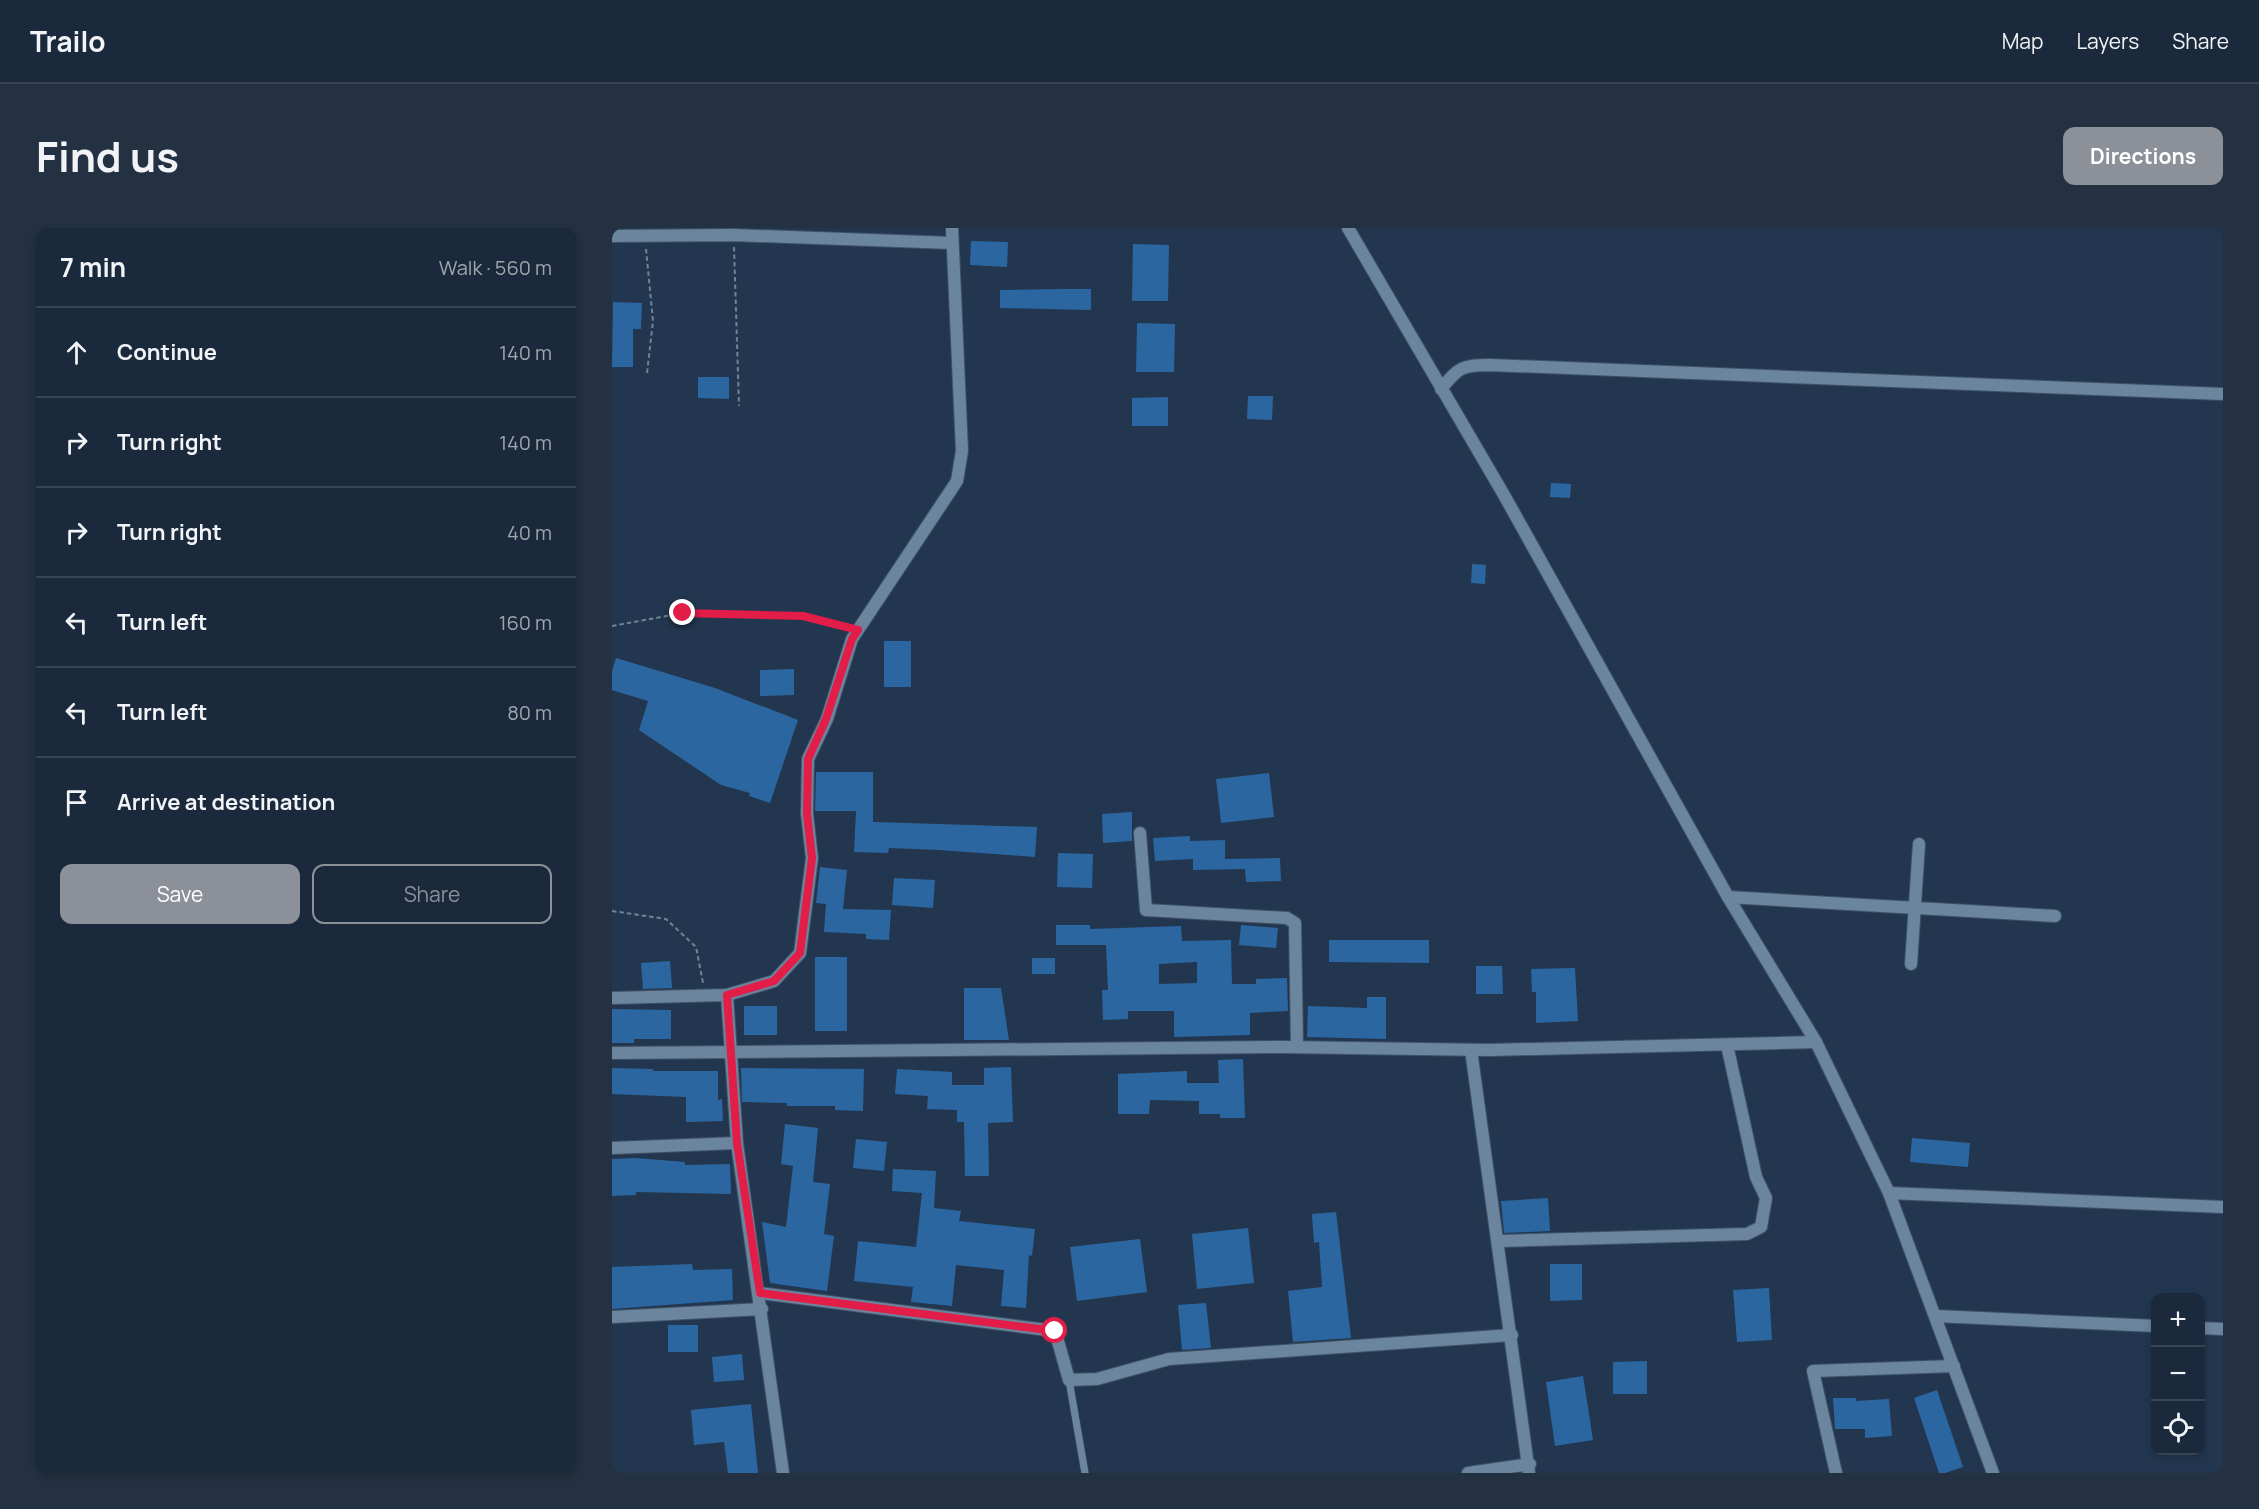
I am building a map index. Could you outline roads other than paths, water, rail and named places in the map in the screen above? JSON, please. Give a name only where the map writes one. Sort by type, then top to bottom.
[{"type":"street","points":[[612,998],[727,995],[774,981],[800,953],[812,858],[807,814],[808,759],[826,719],[852,639],[957,481],[962,451],[952,228]]},
{"type":"street","points":[[1348,228],[1442,389],[1728,897],[1816,1042],[1889,1193],[1993,1473]]},
{"type":"street","points":[[612,236],[853,234],[952,243]]},
{"type":"street","points":[[1442,389],[1455,373],[1466,365],[1490,365],[2223,394]]},
{"type":"street","points":[[1140,833],[1146,910],[1287,918],[1294,923],[1297,1047]]},
{"type":"street","points":[[1911,964],[1919,844]]},
{"type":"street","points":[[1728,897],[2055,916]]},
{"type":"street","points":[[727,995],[737,1143],[760,1293],[783,1473]]},
{"type":"street","points":[[612,1053],[732,1054],[1297,1047],[1471,1050],[1816,1042]]},
{"type":"street","points":[[1499,1241],[1747,1234],[1761,1227],[1766,1198],[1756,1177],[1727,1045]]},
{"type":"street","points":[[1468,1473],[1529,1469],[1471,1050]]},
{"type":"street","points":[[612,1148],[737,1143]]},
{"type":"street","points":[[1889,1193],[2223,1207]]},
{"type":"street","points":[[760,1293],[1055,1331],[1069,1380],[1097,1379],[1169,1359],[1512,1335]]},
{"type":"street","points":[[612,1317],[762,1309]]},
{"type":"street","points":[[1935,1316],[2151,1326]]},
{"type":"street","points":[[2205,1328],[2223,1329]]},
{"type":"street","points":[[1836,1473],[1813,1371],[1954,1366]]},
{"type":"lane","points":[[1069,1380],[1085,1473]]}]
